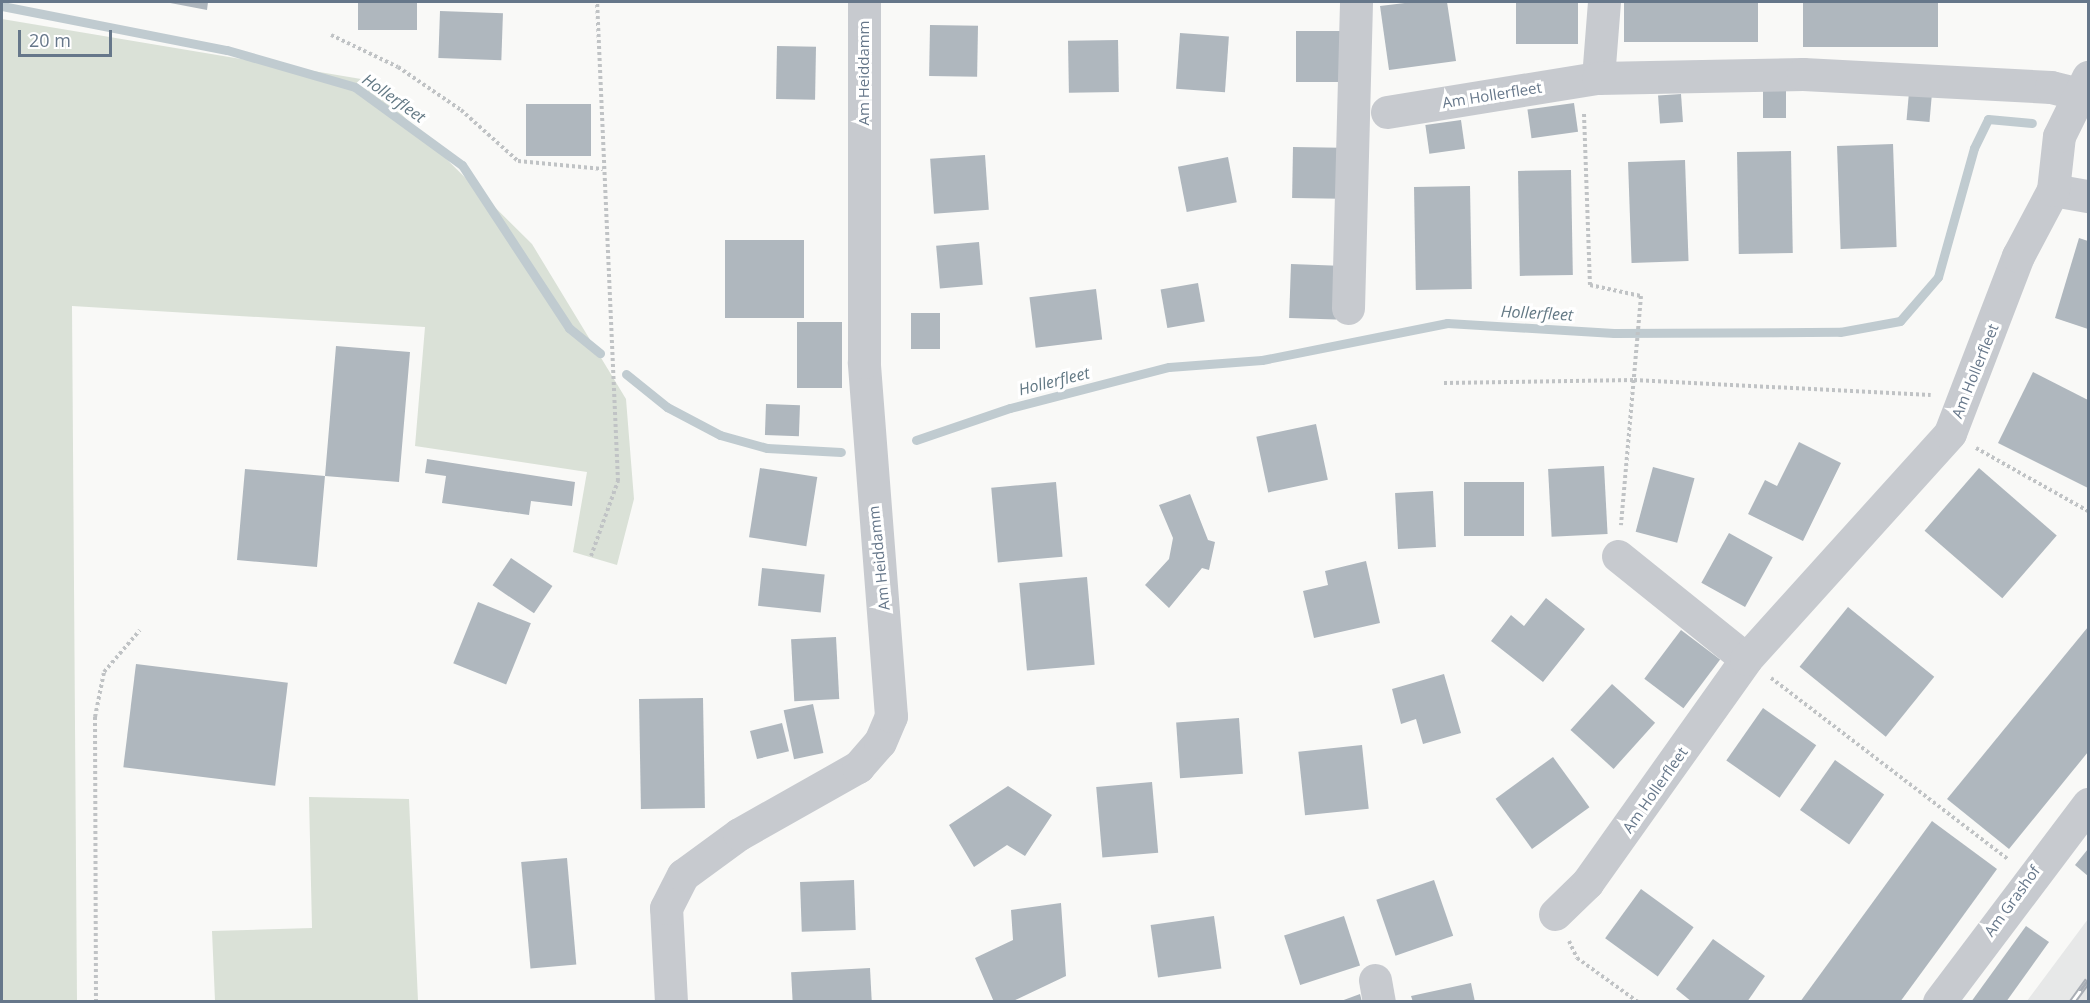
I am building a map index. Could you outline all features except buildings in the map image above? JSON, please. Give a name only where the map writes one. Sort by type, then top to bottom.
[{"type":"street","name":"Am Heiddamm","points":[[671,1002],[666,908],[684,875],[739,834],[858,767],[880,742],[891,716],[864,362],[864,2]]},
{"type":"street","points":[[1348,308],[1356,2]]},
{"type":"street","points":[[1590,79],[1604,2]]},
{"type":"street","name":"Am Hollerfleet","points":[[1387,112],[1590,79],[1803,74],[2051,87],[2084,85],[2059,136],[2053,190],[2018,256],[1968,397],[1950,433],[1746,659],[1587,883],[1555,914]]},
{"type":"street","points":[[2053,190],[2088,196]]},
{"type":"street","points":[[1618,556],[1746,659]]},
{"type":"street","name":"Am Grashof","points":[[1940,1002],[2030,876],[2088,804]]},
{"type":"path","points":[[591,556],[618,481],[597,2]]},
{"type":"path","points":[[331,35],[398,67],[461,110],[518,161],[603,169]]},
{"type":"path","points":[[1590,79],[1590,285],[1641,296],[1618,556]]},
{"type":"path","points":[[1444,383],[1634,380],[1968,397]]},
{"type":"path","points":[[1950,433],[2088,511]]},
{"type":"path","points":[[96,1002],[95,717],[104,672],[140,630]]},
{"type":"path","points":[[1746,659],[2030,876]]},
{"type":"path","points":[[1555,914],[1577,958],[1638,1002]]},
{"type":"shaded area","points":[[2,19],[367,80],[532,244],[626,399],[634,499],[617,565],[573,552],[587,472],[415,446],[425,327],[72,306],[77,1001],[2,1001]]},
{"type":"shaded area","points":[[309,797],[409,799],[418,1001],[215,1001],[212,931],[312,928]]},
{"type":"shaded area","points":[[2088,919],[2088,1001],[2027,1001]]},
{"type":"waterway","name":"Hollerfleet","points":[[2,6],[227,50],[355,87],[462,165],[569,328],[600,353]]},
{"type":"waterway","name":"Hollerfleet","points":[[916,440],[1010,408],[1169,367],[1262,360],[1447,323],[1614,333],[1840,332],[1900,321],[1938,277],[1974,148],[1988,119],[2032,123]]},
{"type":"waterway","name":"Hollerfleet","points":[[626,374],[667,407],[720,435],[767,448],[841,452]]},
{"type":"railway","points":[[2072,1002],[2088,980]]}]
